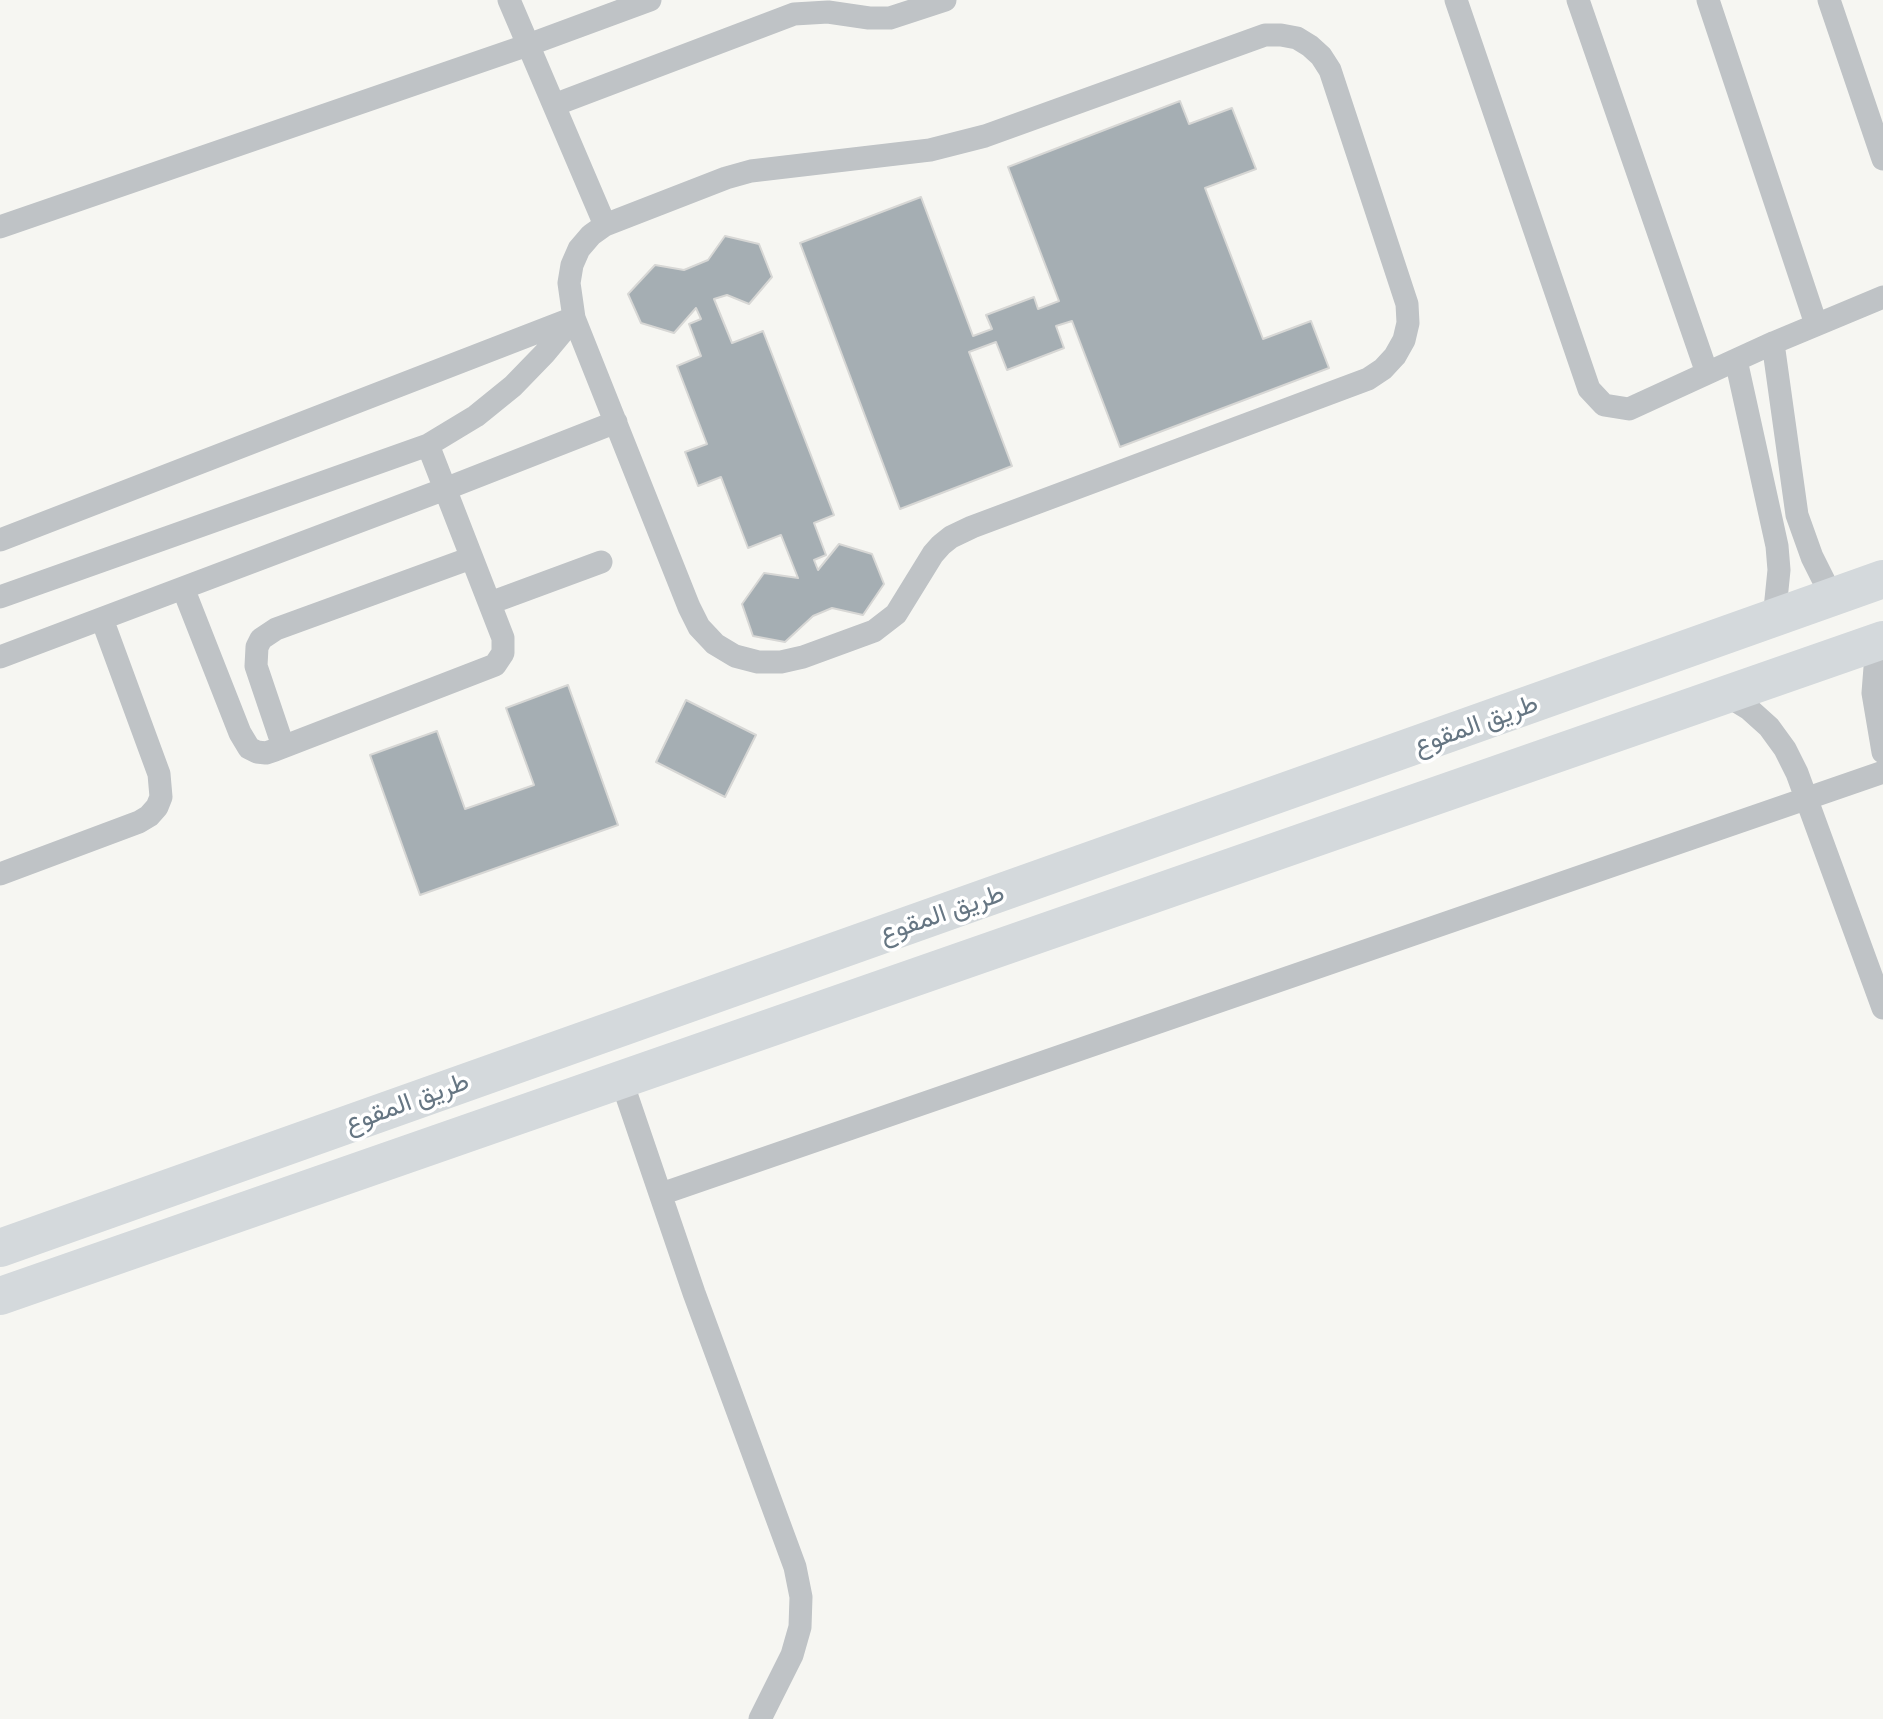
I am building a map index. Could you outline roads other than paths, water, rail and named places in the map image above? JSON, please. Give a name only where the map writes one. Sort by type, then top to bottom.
[{"type":"main road","name":"طريق المقوع","points":[[0,1248],[1883,579]]},
{"type":"main road","name":"طريق المقوع","points":[[0,1296],[1880,641]]},
{"type":"lane","points":[[509,0],[605,225]]},
{"type":"lane","points":[[0,228],[650,0]]},
{"type":"lane","points":[[554,105],[794,14],[826,6],[869,18],[890,18],[945,0]]},
{"type":"lane","points":[[1456,0],[1589,389],[1604,405],[1629,409],[1816,324],[1883,298]]},
{"type":"lane","points":[[1578,0],[1707,373]]},
{"type":"lane","points":[[1708,0],[1816,324]]},
{"type":"lane","points":[[1829,0],[1883,159]]},
{"type":"lane","points":[[1281,35],[1297,38],[1310,46],[1330,70],[1408,304],[1408,323],[1404,340],[1390,363],[1368,379],[951,537],[933,554],[904,602],[886,623],[874,631],[803,657],[780,662],[758,662],[735,656],[715,644],[699,627],[574,318],[569,283],[572,265],[579,249],[591,235],[605,225],[726,178],[751,171],[930,150],[985,136],[1250,39],[1281,35]]},
{"type":"lane","points":[[0,597],[428,444],[476,416],[513,386],[574,318]]},
{"type":"lane","points":[[0,540],[574,318]]},
{"type":"lane","points":[[1773,343],[1797,516],[1812,557],[1832,597]]},
{"type":"lane","points":[[1735,360],[1773,522],[1779,570],[1774,619]]},
{"type":"lane","points":[[0,657],[616,422]]},
{"type":"lane","points":[[183,588],[244,741],[249,748],[257,752],[283,746],[495,665],[504,646],[428,444]]},
{"type":"lane","points":[[1773,522],[1797,516]]},
{"type":"lane","points":[[283,746],[256,666],[257,647],[261,639],[276,629],[471,558]]},
{"type":"lane","points":[[490,603],[601,562]]},
{"type":"lane","points":[[0,874],[139,822],[157,807],[161,797],[159,774],[102,618]]},
{"type":"lane","points":[[1880,641],[1873,693],[1883,752]]},
{"type":"lane","points":[[1726,695],[1749,709],[1769,727],[1785,749],[1807,799],[1883,1009]]},
{"type":"lane","points":[[660,1194],[1883,772]]},
{"type":"lane","points":[[621,1079],[795,1567],[801,1597],[800,1627],[792,1655],[760,1719]]}]
